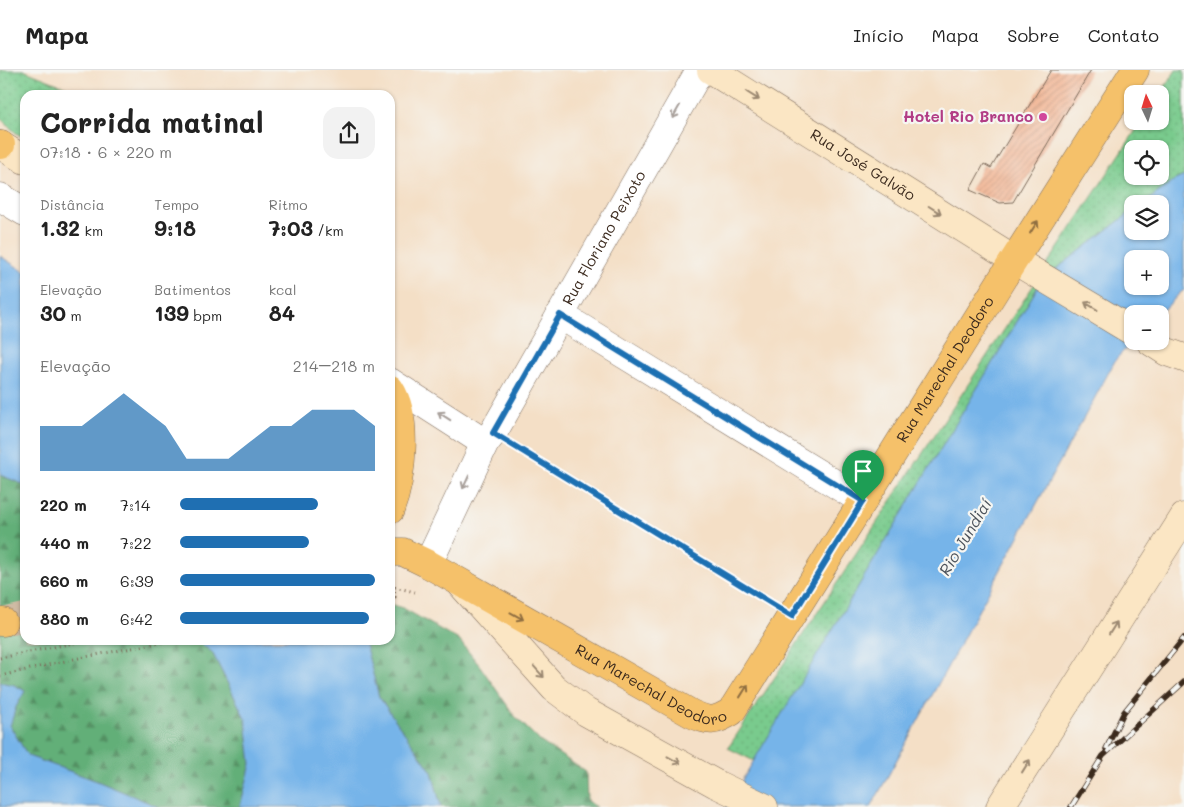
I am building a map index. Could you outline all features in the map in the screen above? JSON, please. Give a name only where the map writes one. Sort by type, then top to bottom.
[{"type":"main road","name":"Rua José Galvão","points":[[711,70],[1124,326]]},
{"type":"main road","name":"Rua Marechal Deodoro","points":[[395,552],[403,552],[428,564],[692,714],[703,719],[716,721],[731,712],[863,501],[1023,265],[1134,70]]},
{"type":"main road","points":[[0,145],[20,157]]},
{"type":"main road","points":[[395,399],[400,421],[402,448],[400,474],[395,497]]},
{"type":"main road","points":[[1000,807],[1184,517]]},
{"type":"main road","name":"Rua Marechal Deodoro","points":[[460,583],[554,688],[586,712],[716,784],[764,807]]},
{"type":"street","name":"Rua Floriano Peixoto","points":[[428,564],[489,438],[700,70]]},
{"type":"street","points":[[0,197],[20,209]]},
{"type":"street","points":[[560,315],[863,501]]},
{"type":"street","points":[[395,385],[489,438]]},
{"type":"street","points":[[395,461],[400,474]]},
{"type":"path","points":[[489,438],[792,616]]},
{"type":"path","points":[[0,658],[64,645]]},
{"type":"path","points":[[0,676],[148,645]]},
{"type":"green space","points":[[0,70],[23,70],[73,90],[20,90],[20,135],[0,118]]},
{"type":"green space","points":[[1176,70],[1184,70],[1184,176],[1169,184],[1169,140],[1129,140],[1136,130],[1169,130],[1169,85],[1166,85]]},
{"type":"green space","points":[[1124,148],[1124,185],[1168,185],[1155,195],[1124,195],[1124,217],[1042,280],[754,761],[728,748]]},
{"type":"green space","points":[[0,475],[20,483],[20,645],[202,645],[212,652],[246,720],[251,764],[240,807],[159,807],[97,781],[28,756],[10,726],[16,707],[25,691],[14,685],[0,682]]},
{"type":"green space","points":[[395,606],[403,608],[459,640],[480,666],[514,715],[541,742],[586,772],[587,801],[597,807],[441,807],[432,772],[379,697],[365,645],[395,645]]},
{"type":"water","name":"Rio Jundiaí","points":[[1184,176],[1184,290],[1169,305],[1124,305],[1124,350],[1116,359],[871,807],[726,807],[1042,280],[1124,217],[1124,240],[1169,240],[1169,195],[1155,195]]},
{"type":"water","points":[[0,256],[20,269],[20,483],[0,475]]},
{"type":"water","points":[[202,645],[365,645],[379,697],[432,772],[441,807],[240,807],[251,764],[246,720],[212,652]]},
{"type":"water","points":[[0,682],[14,685],[25,691],[16,707],[10,726],[28,756],[97,781],[159,807],[0,807]]},
{"type":"building","name":"Hotel Rio Branco","points":[[1051,70],[1091,70],[1013,202],[1000,203],[970,190],[984,164],[991,168]]},
{"type":"tunnel","points":[[3,622],[20,618]]},
{"type":"railway","points":[[1106,749],[1124,712],[1184,638]]},
{"type":"railway","points":[[1071,807],[1103,756],[1184,682]]},
{"type":"place","name":"Hotel Rio Branco","points":[[1043,117]]},
{"type":"route","points":[[560,315],[863,501],[792,616],[493,433],[560,315]]}]
